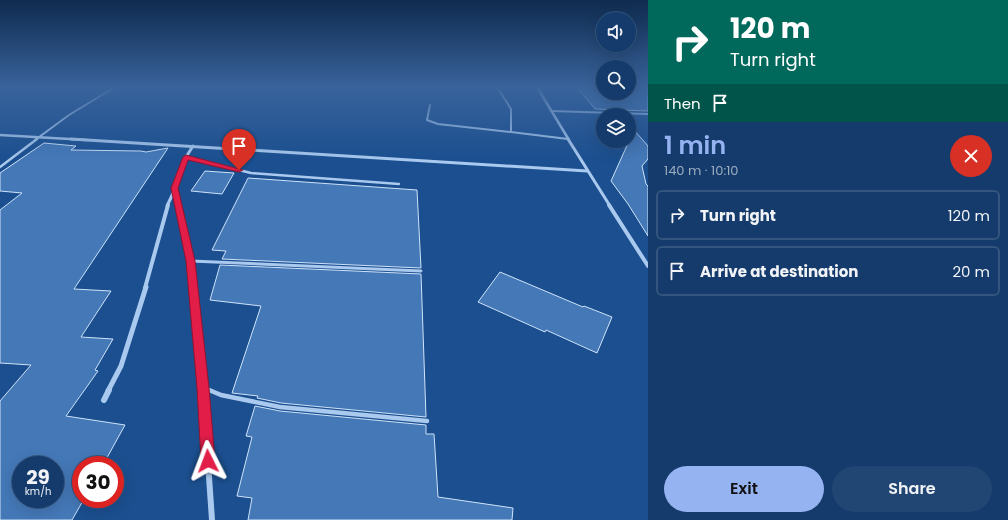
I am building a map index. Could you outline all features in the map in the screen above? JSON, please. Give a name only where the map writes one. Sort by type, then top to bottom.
[{"type":"street","points":[[552,111],[586,172],[648,266]]},
{"type":"street","points":[[0,135],[586,172]]},
{"type":"street","points":[[104,400],[121,366],[154,261],[167,207],[186,157],[193,146]]},
{"type":"street","points":[[175,188],[191,261],[203,388],[212,520]]},
{"type":"lane","points":[[0,167],[75,111]]},
{"type":"lane","points":[[429,111],[427,120],[438,124],[568,139]]},
{"type":"lane","points":[[510,132],[511,111]]},
{"type":"lane","points":[[561,111],[648,114]]},
{"type":"lane","points":[[186,157],[251,173],[399,184]]},
{"type":"lane","points":[[191,261],[421,271]]},
{"type":"lane","points":[[203,388],[221,394],[280,407],[427,421]]},
{"type":"building","points":[[636,132],[648,146],[648,159],[642,166],[646,184],[648,186],[648,236],[628,204],[611,181],[626,148],[636,148]]},
{"type":"building","points":[[44,143],[76,146],[71,150],[146,152],[168,148],[74,289],[111,291],[81,337],[113,339],[95,370],[98,371],[66,416],[125,425],[108,456],[72,456],[72,508],[79,508],[72,520],[0,520],[0,401],[31,365],[0,363],[0,210],[22,193],[0,191],[0,173]]},
{"type":"building","points":[[205,171],[234,173],[222,194],[191,191]]},
{"type":"building","points":[[248,178],[417,190],[421,268],[222,259],[226,251],[212,250]]},
{"type":"building","points":[[220,265],[421,274],[426,417],[281,403],[257,398],[258,396],[232,393],[261,306],[210,300]]},
{"type":"building","points":[[500,272],[583,307],[584,306],[612,317],[597,353],[478,302]]},
{"type":"building","points":[[255,406],[280,411],[426,425],[426,434],[434,434],[438,497],[513,508],[512,520],[248,520],[252,498],[237,496],[252,437],[246,436]]},
{"type":"route","points":[[208,461],[203,388],[191,261],[175,188],[186,157],[239,170]]}]
